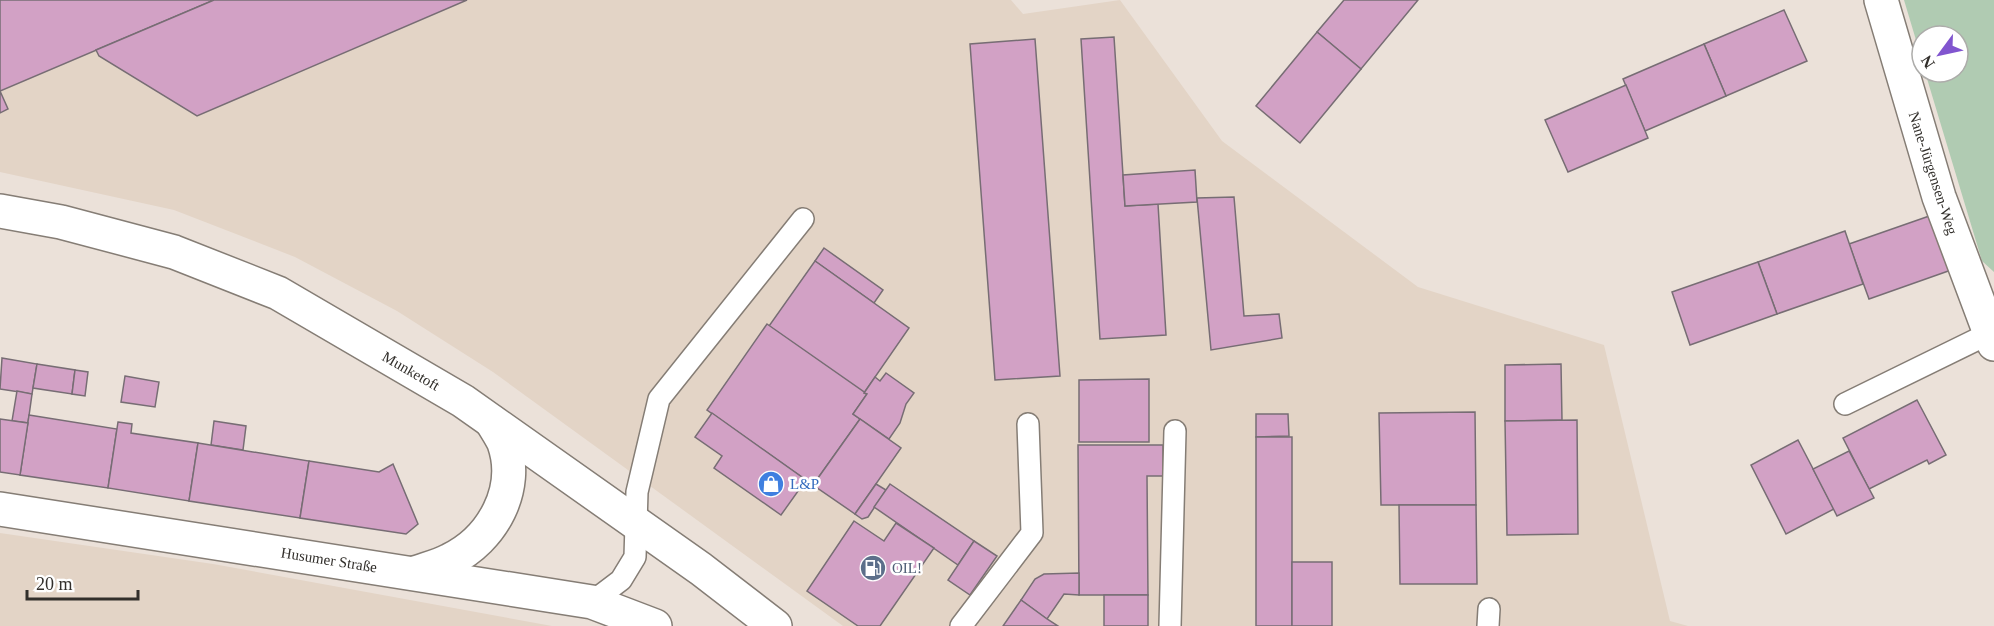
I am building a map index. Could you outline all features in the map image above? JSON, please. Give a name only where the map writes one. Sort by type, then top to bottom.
[{"type":"main road","name":"Nane-Jürgensen-Weg","points":[[1881,0],[1939,197],[1992,339]]},
{"type":"main road","name":"Munketoft","points":[[0,211],[61,222],[174,252],[278,293],[463,401],[729,590],[775,626]]},
{"type":"main road","points":[[413,574],[451,560],[479,540],[492,525],[504,503],[509,479],[508,459],[503,441],[492,422]]},
{"type":"main road","name":"Husumer Straße","points":[[0,509],[592,602],[655,626]]},
{"type":"lane","points":[[592,602],[621,580],[635,557],[637,492],[659,399],[803,219]]},
{"type":"lane","points":[[1845,404],[1992,339]]},
{"type":"lane","points":[[961,626],[1032,533],[1028,424]]},
{"type":"lane","points":[[1170,626],[1175,431]]},
{"type":"shaded area","points":[[0,0],[1011,0],[1023,14],[1120,0],[1222,141],[1418,287],[1604,345],[1670,621],[1688,626],[843,626],[493,372],[397,311],[295,257],[174,210],[0,172]]},
{"type":"shaded area","points":[[0,533],[213,564],[552,626],[0,626]]},
{"type":"green space","points":[[1904,0],[1994,0],[1994,272],[1982,261],[1929,84],[1970,84],[1970,24],[1911,24]]},
{"type":"building","points":[[0,0],[214,0],[0,91]]},
{"type":"building","points":[[214,0],[467,0],[197,116],[99,56],[96,50]]},
{"type":"building","points":[[1344,0],[1418,0],[1361,69],[1317,32]]},
{"type":"building","points":[[1784,10],[1807,61],[1726,96],[1704,44]]},
{"type":"building","points":[[1317,32],[1361,69],[1300,143],[1256,106]]},
{"type":"building","points":[[1114,37],[1125,206],[1158,204],[1166,335],[1100,339],[1081,39]]},
{"type":"building","points":[[1035,39],[1060,376],[995,380],[970,44]]},
{"type":"building","points":[[1704,44],[1726,96],[1645,131],[1623,79]]},
{"type":"building","points":[[1626,85],[1648,138],[1568,172],[1545,120]]},
{"type":"building","points":[[0,91],[8,109],[0,113]]},
{"type":"building","points":[[1195,170],[1197,202],[1125,206],[1123,175]]},
{"type":"building","points":[[1234,197],[1244,316],[1279,314],[1282,338],[1211,350],[1197,198]]},
{"type":"building","points":[[1935,214],[1954,269],[1869,299],[1849,244]]},
{"type":"building","points":[[1845,231],[1863,284],[1777,314],[1758,262]]},
{"type":"building","points":[[824,248],[883,290],[874,303],[815,261]]},
{"type":"building","points":[[815,261],[909,328],[864,393],[769,326]]},
{"type":"building","points":[[1758,262],[1777,314],[1690,345],[1672,292]]},
{"type":"building","points":[[767,324],[867,394],[853,414],[860,419],[813,485],[707,410]]},
{"type":"building","points":[[2,358],[37,364],[32,394],[0,389]]},
{"type":"building","points":[[37,364],[75,370],[72,394],[33,388]]},
{"type":"building","points":[[1561,364],[1562,420],[1505,421],[1505,365]]},
{"type":"building","points":[[75,370],[88,372],[85,396],[72,394]]},
{"type":"building","points":[[886,373],[914,393],[906,404],[900,423],[889,439],[853,414],[867,394],[864,393],[875,377],[880,381]]},
{"type":"building","points":[[125,376],[159,382],[155,407],[121,402]]},
{"type":"building","points":[[1149,379],[1149,442],[1079,442],[1079,380]]},
{"type":"building","points":[[17,391],[32,394],[28,423],[12,421]]},
{"type":"building","points":[[1917,400],[1946,455],[1929,464],[1927,460],[1869,489],[1843,438]]},
{"type":"building","points":[[1475,412],[1476,505],[1381,505],[1379,413]]},
{"type":"building","points":[[712,413],[806,480],[781,515],[714,468],[722,456],[695,437]]},
{"type":"building","points":[[1256,414],[1288,414],[1289,436],[1256,437]]},
{"type":"building","points":[[29,415],[117,429],[108,488],[20,475]]},
{"type":"building","points":[[0,419],[28,423],[20,475],[0,472]]},
{"type":"building","points":[[860,419],[901,448],[855,514],[813,485]]},
{"type":"building","points":[[1577,420],[1578,534],[1507,535],[1505,421]]},
{"type":"building","points":[[214,421],[246,426],[243,450],[211,445]]},
{"type":"building","points":[[118,422],[132,424],[131,433],[198,443],[189,501],[108,488]]},
{"type":"building","points":[[1256,437],[1292,437],[1292,626],[1256,626]]},
{"type":"building","points":[[1798,440],[1834,509],[1786,534],[1751,465]]},
{"type":"building","points":[[198,443],[309,461],[300,518],[189,501]]},
{"type":"building","points":[[1078,445],[1163,445],[1163,476],[1147,476],[1148,595],[1079,595]]},
{"type":"building","points":[[1849,451],[1874,498],[1837,516],[1813,469]]},
{"type":"building","points":[[309,461],[379,472],[393,464],[418,524],[406,534],[300,518]]},
{"type":"building","points":[[876,484],[886,490],[868,517],[862,519],[855,514]]},
{"type":"building","points":[[890,484],[974,541],[958,565],[874,507]]},
{"type":"building","points":[[1399,505],[1476,505],[1477,584],[1400,584]]},
{"type":"building","points":[[854,521],[884,541],[896,523],[934,548],[880,626],[858,626],[807,591]]},
{"type":"building","points":[[974,541],[997,556],[970,595],[948,580]]},
{"type":"building","points":[[1292,562],[1332,562],[1332,626],[1292,626]]},
{"type":"building","points":[[1079,573],[1079,595],[1064,594],[1047,619],[1021,600],[1035,579],[1044,574]]},
{"type":"building","points":[[1104,595],[1148,595],[1148,626],[1104,626]]},
{"type":"building","points":[[1021,600],[1047,619],[1058,626],[1003,626]]},
{"type":"place","name":"L&P","points":[[771,484]]},
{"type":"place","name":"OIL!","points":[[873,568]]}]
